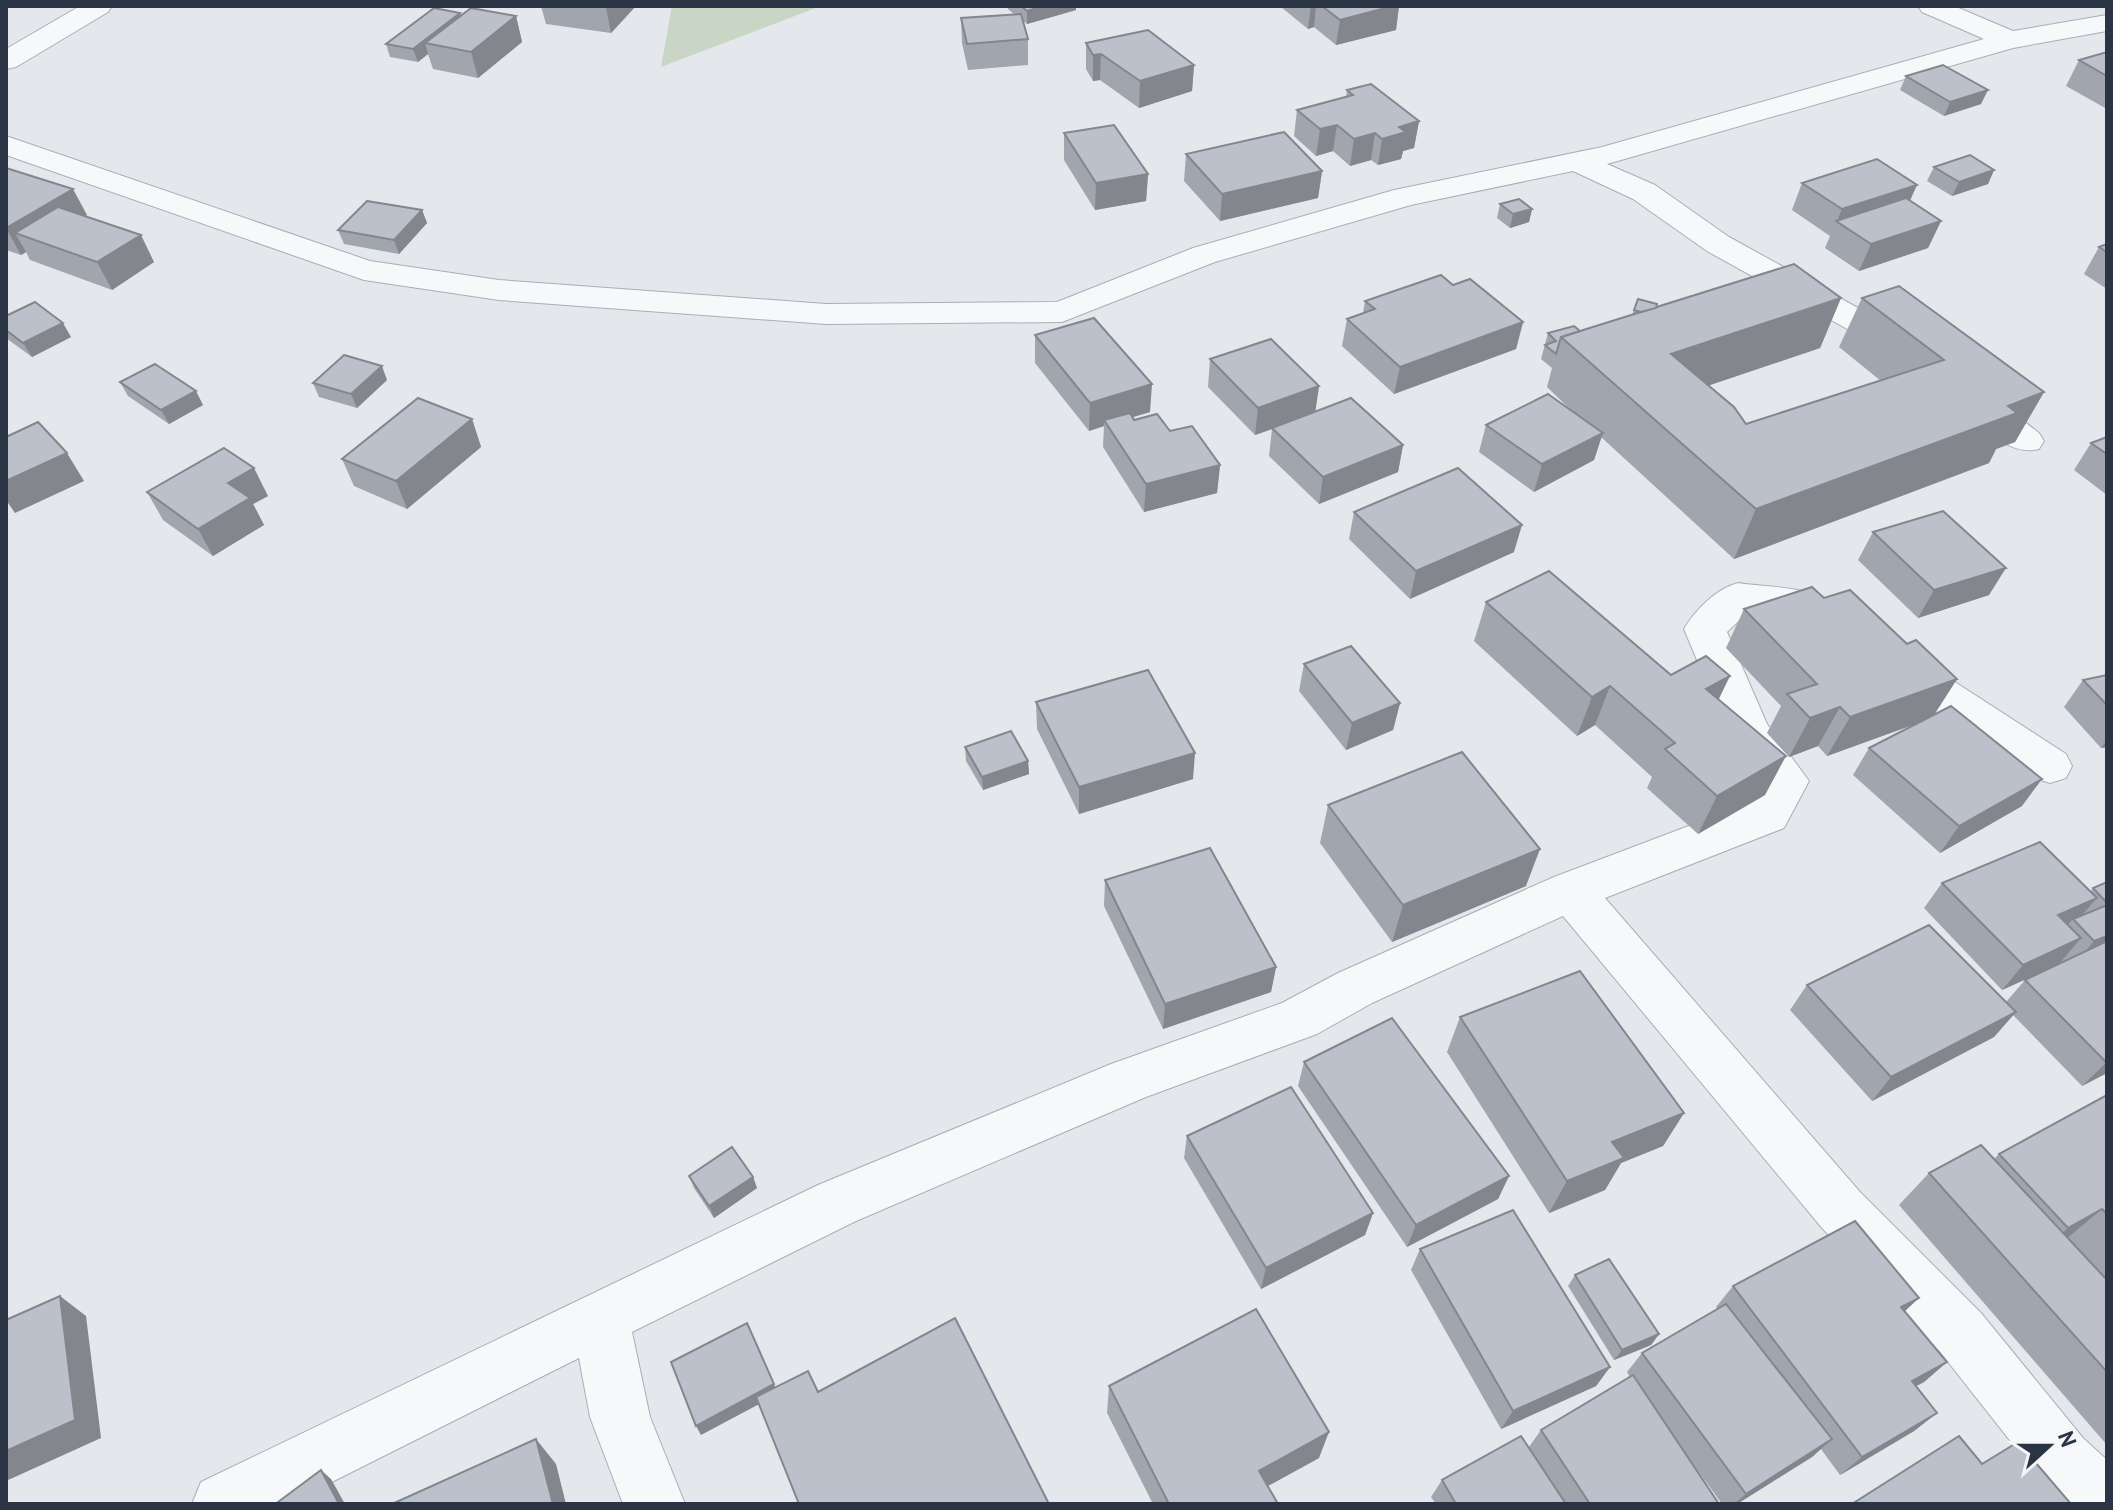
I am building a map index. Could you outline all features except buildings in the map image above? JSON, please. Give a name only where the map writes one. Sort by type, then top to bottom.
[{"type":"street","points":[[6,61],[99,6]]},
{"type":"street","points":[[1931,6],[2010,40]]},
{"type":"street","points":[[6,145],[364,270],[499,290],[826,314],[1062,312],[1217,251],[1405,197],[1578,162],[2010,40],[2107,23]]},
{"type":"street","points":[[1578,162],[1644,192],[1718,244],[1905,347],[2026,441]]},
{"type":"street","points":[[223,1504],[837,1203],[1129,1080],[1299,1019],[1355,988],[1571,891],[1768,815],[1787,781],[1749,732],[1705,629],[1738,597],[1811,608],[2050,766]]},
{"type":"street","points":[[1571,891],[1841,1210],[1961,1333],[2062,1459],[2107,1502]]},
{"type":"street","points":[[600,1318],[620,1417],[654,1504]]},
{"type":"green space","points":[[672,6],[821,6],[661,67]]}]
